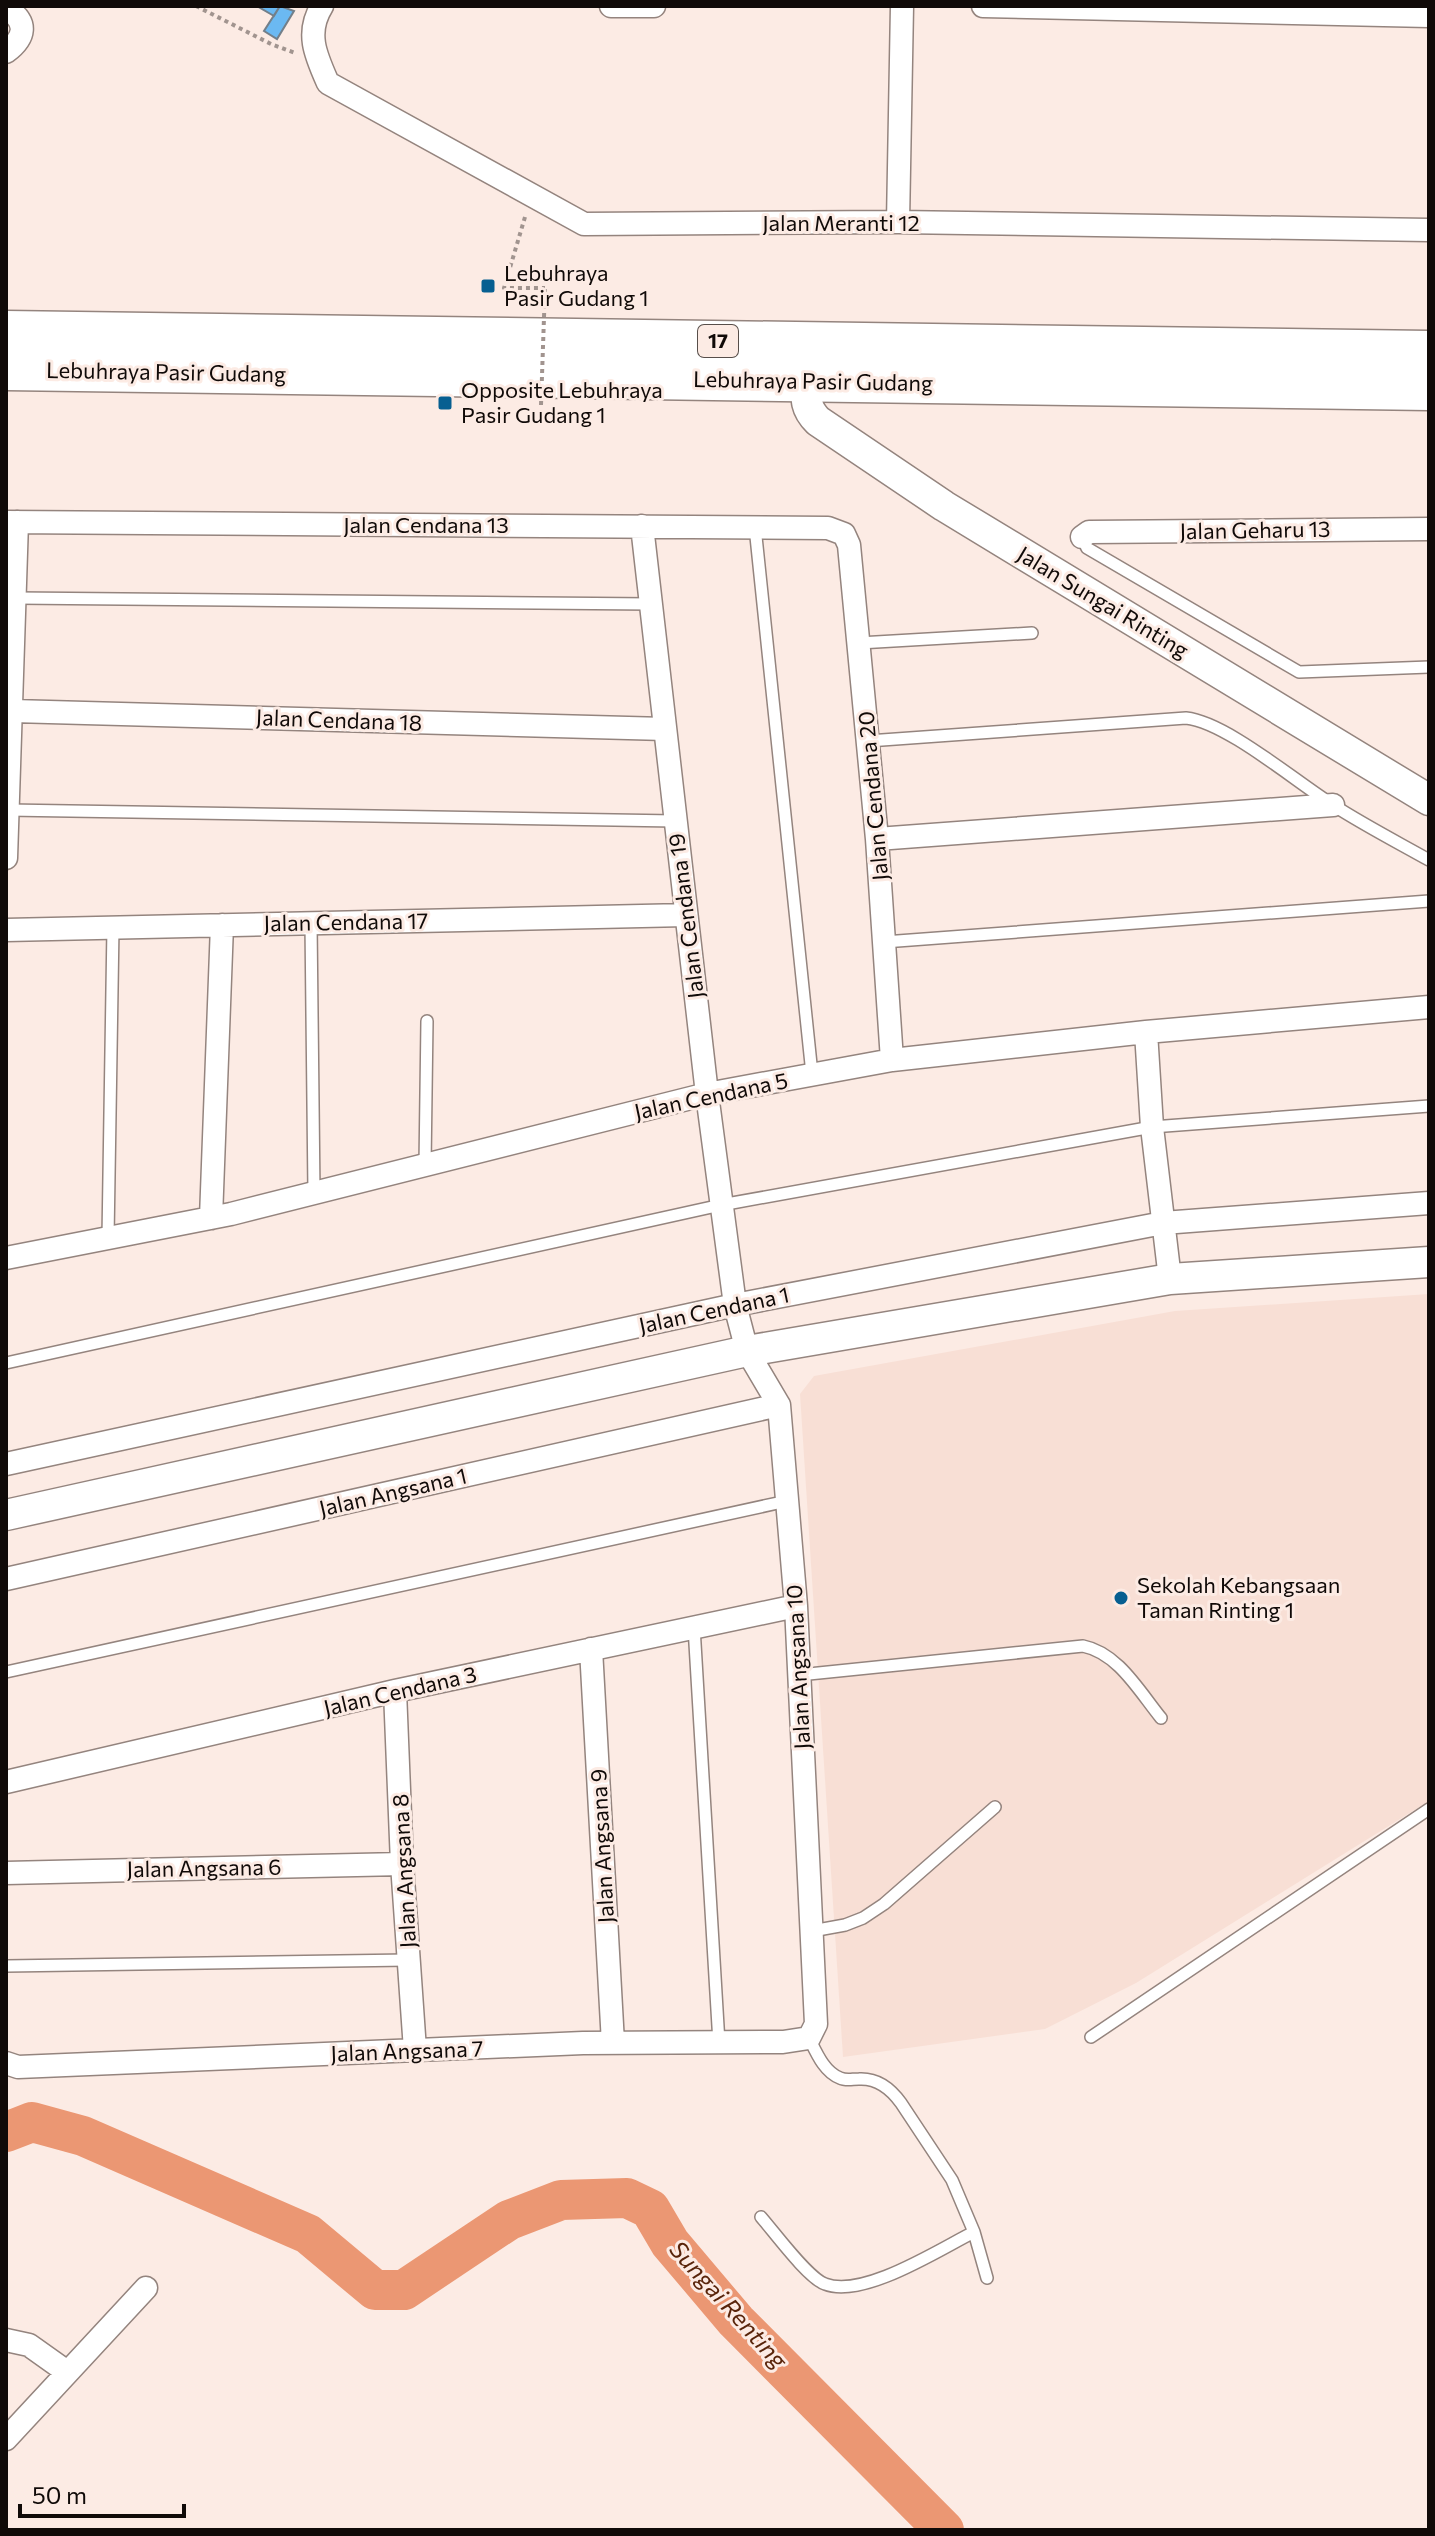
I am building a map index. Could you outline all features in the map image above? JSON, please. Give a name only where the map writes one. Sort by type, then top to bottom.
[{"type":"highway","name":"Lebuhraya Pasir Gudang","points":[[6,331],[1429,351]]},
{"type":"highway","name":"Lebuhraya Pasir Gudang","points":[[6,370],[1429,390]]},
{"type":"street","points":[[314,52],[315,18],[322,6]]},
{"type":"street","points":[[611,6],[654,6]]},
{"type":"street","points":[[898,222],[902,6]]},
{"type":"street","points":[[983,6],[1429,16]]},
{"type":"street","points":[[6,52],[18,43],[22,28],[11,11]]},
{"type":"street","name":"Jalan Meranti 12","points":[[314,52],[328,83],[584,224],[898,222],[1429,230]]},
{"type":"street","name":"Jalan Sungai Rinting","points":[[807,382],[805,402],[818,421],[944,506],[1429,800]]},
{"type":"street","points":[[6,858],[16,598],[12,522]]},
{"type":"street","name":"Jalan Cendana 13","points":[[12,522],[828,528],[844,534]]},
{"type":"street","name":"Jalan Cendana 19","points":[[642,526],[707,1094],[735,1305]]},
{"type":"street","name":"Jalan Geharu 13","points":[[1082,537],[1089,532],[1429,529]]},
{"type":"street","name":"Jalan Cendana 20","points":[[844,534],[849,545],[877,839],[892,1060]]},
{"type":"street","name":"Jalan Cendana 18","points":[[13,711],[665,729]]},
{"type":"street","points":[[877,839],[1333,805]]},
{"type":"street","name":"Jalan Cendana 17","points":[[6,930],[686,915]]},
{"type":"street","points":[[211,1218],[222,925]]},
{"type":"street","name":"Jalan Cendana 5","points":[[6,1258],[211,1218],[707,1094],[812,1074],[892,1060],[1146,1032],[1429,1007]]},
{"type":"street","points":[[1146,1032],[1152,1127],[1170,1279]]},
{"type":"street","name":"Jalan Cendana 1","points":[[6,1464],[735,1305],[1163,1223],[1429,1203]]},
{"type":"street","points":[[6,1515],[747,1351],[1170,1279],[1429,1262]]},
{"type":"street","name":"Jalan Angsana 10","points":[[735,1305],[747,1351],[779,1405],[796,1606],[812,1931],[816,2024],[809,2038]]},
{"type":"street","name":"Jalan Angsana 1","points":[[6,1579],[779,1405]]},
{"type":"street","name":"Jalan Cendana 3","points":[[6,1782],[395,1691],[796,1606]]},
{"type":"street","name":"Jalan Angsana 9","points":[[591,1649],[613,2043]]},
{"type":"street","name":"Jalan Angsana 8","points":[[395,1691],[402,1864],[415,2050]]},
{"type":"street","name":"Jalan Angsana 6","points":[[6,1873],[402,1864]]},
{"type":"street","name":"Jalan Angsana 7","points":[[6,2063],[18,2067],[613,2043],[783,2042],[809,2038]]},
{"type":"street","points":[[6,2439],[146,2288]]},
{"type":"street","points":[[6,2340],[29,2345],[67,2372]]},
{"type":"lane","points":[[755,527],[812,1074]]},
{"type":"lane","points":[[1082,537],[1087,548],[1299,672],[1429,667]]},
{"type":"lane","points":[[16,598],[651,604]]},
{"type":"lane","points":[[859,643],[1032,633]]},
{"type":"lane","points":[[868,741],[1186,718],[1200,720],[1333,805],[1429,860]]},
{"type":"lane","points":[[8,810],[675,821]]},
{"type":"lane","points":[[884,942],[1429,901]]},
{"type":"lane","points":[[311,923],[314,1193]]},
{"type":"lane","points":[[108,1238],[113,927]]},
{"type":"lane","points":[[425,1165],[427,1021]]},
{"type":"lane","points":[[6,1363],[721,1205],[1152,1127],[1429,1106]]},
{"type":"lane","points":[[6,1672],[787,1501]]},
{"type":"lane","points":[[694,1627],[719,2043]]},
{"type":"lane","points":[[799,1675],[1083,1646],[1098,1649],[1113,1660],[1161,1718]]},
{"type":"lane","points":[[812,1931],[845,1925],[884,1904],[995,1807]]},
{"type":"lane","points":[[1091,2037],[1429,1809]]},
{"type":"lane","points":[[6,1966],[408,1960]]},
{"type":"lane","points":[[809,2038],[823,2064],[841,2079],[864,2078],[893,2092],[952,2180],[974,2232],[987,2278]]},
{"type":"lane","points":[[761,2217],[813,2277],[825,2284],[841,2287],[863,2285],[974,2232]]},
{"type":"path","points":[[196,6],[271,44],[308,57],[314,52]]},
{"type":"path","points":[[531,195],[504,288],[545,288],[541,405]]},
{"type":"shaded area","name":"Sekolah Kebangsaan Taman Rinting 1","points":[[1429,1294],[1429,1801],[1136,1983],[1045,2029],[843,2057],[800,1394],[814,1376],[1175,1311]]},
{"type":"building","points":[[257,6],[280,6],[274,16]]},
{"type":"building","points":[[280,6],[294,11],[277,39],[264,31]]},
{"type":"waterway","name":"Sungai Renting","points":[[6,2132],[32,2122],[83,2136],[308,2234],[375,2290],[404,2290],[509,2220],[561,2200],[627,2198],[650,2209],[670,2243],[736,2321],[944,2530]]},
{"type":"place","name":"Lebuhraya Pasir Gudang 1","points":[[488,286]]},
{"type":"place","name":"Opposite Lebuhraya Pasir Gudang 1","points":[[445,403]]},
{"type":"place","name":"Sekolah Kebangsaan Taman Rinting 1","points":[[1121,1598]]}]
